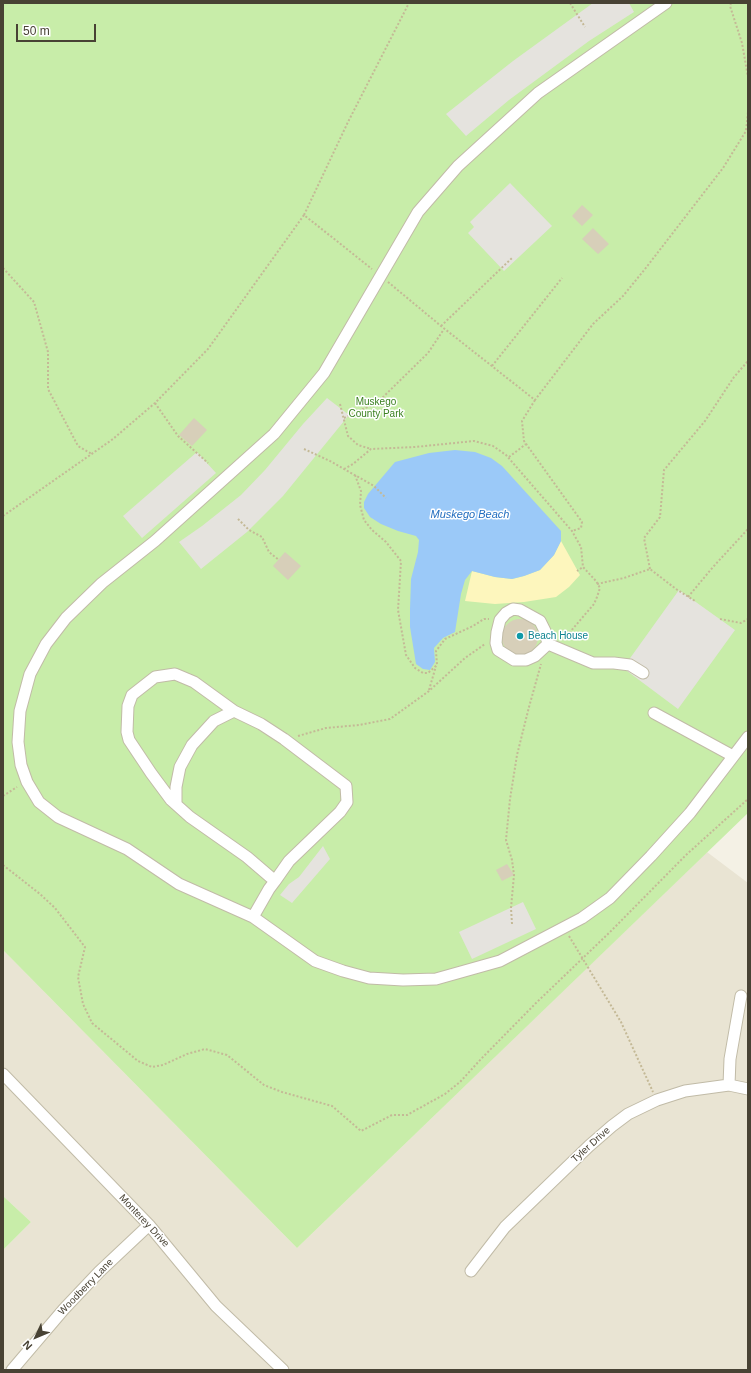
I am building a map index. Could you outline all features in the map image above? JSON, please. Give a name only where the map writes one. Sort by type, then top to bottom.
[{"type":"street","points":[[666,3],[538,93],[458,166],[418,212],[324,373],[274,434],[155,541],[102,583],[66,618],[46,644],[30,674],[20,711],[18,742],[21,765],[27,782],[39,802],[58,817],[126,849],[179,884],[253,917],[315,960],[342,971],[369,978],[403,980],[436,979],[500,961],[582,918],[610,898],[651,856],[690,813],[748,737]]},
{"type":"street","points":[[553,646],[526,660],[514,660],[498,650],[496,637],[500,621],[506,612],[513,609],[520,610],[540,621],[553,646],[593,663],[630,665],[643,673]]},
{"type":"street","points":[[253,917],[269,889],[276,881],[290,861],[340,812],[347,802],[346,786],[284,739],[261,724],[234,711],[194,682],[175,674],[155,677],[132,695],[128,706],[126,732],[129,740],[171,800],[190,817],[247,857],[276,881]]},
{"type":"street","points":[[176,803],[176,787],[180,767],[192,745],[214,720],[234,711]]},
{"type":"street","points":[[654,713],[733,756]]},
{"type":"street","points":[[729,1085],[730,1059],[741,996]]},
{"type":"street","name":"Monterey Drive","points":[[3,1074],[149,1225],[216,1306],[282,1370]]},
{"type":"street","name":"Tyler Drive","points":[[471,1270],[505,1227],[589,1146],[628,1114],[657,1100],[685,1091],[729,1085],[748,1089]]},
{"type":"street","name":"Woodberry Lane","points":[[12,1370],[64,1309],[99,1272],[149,1225]]},
{"type":"path","points":[[3,516],[113,439],[155,403],[208,349],[304,215],[348,122],[409,3]]},
{"type":"path","points":[[570,3],[576,15],[585,27]]},
{"type":"path","points":[[731,3],[730,6],[742,43],[748,77]]},
{"type":"path","points":[[572,531],[581,528],[582,522],[524,441],[522,420],[535,400],[593,324],[623,296],[723,168],[746,131],[748,112]]},
{"type":"path","points":[[304,215],[444,329],[535,400]]},
{"type":"path","points":[[441,326],[512,258]]},
{"type":"path","points":[[3,268],[34,302],[48,352],[48,390],[78,446],[92,454]]},
{"type":"path","points":[[492,366],[562,278]]},
{"type":"path","points":[[344,418],[378,402],[428,354],[444,329]]},
{"type":"path","points":[[695,601],[650,569],[644,538],[660,517],[664,470],[705,421],[734,377],[748,361]]},
{"type":"path","points":[[155,403],[178,436],[208,463]]},
{"type":"path","points":[[340,404],[348,436],[358,445],[371,449],[474,441],[493,446],[509,457],[572,531],[581,547],[583,568],[600,588],[594,604],[571,630],[553,646]]},
{"type":"path","points":[[509,457],[526,444]]},
{"type":"path","points":[[304,449],[374,486],[386,498]]},
{"type":"path","points":[[344,469],[353,464],[371,449]]},
{"type":"path","points":[[355,475],[362,491],[360,505],[364,520],[372,530],[386,542],[401,561],[398,610],[406,655],[415,668],[424,673],[428,673],[436,665]]},
{"type":"path","points":[[238,519],[249,530],[262,537],[269,552],[279,560]]},
{"type":"path","points":[[688,597],[748,529]]},
{"type":"path","points":[[577,571],[583,568]]},
{"type":"path","points":[[597,584],[624,578],[650,569]]},
{"type":"path","points":[[428,691],[436,665],[436,651],[445,639],[473,626],[484,618],[500,621]]},
{"type":"path","points":[[720,619],[741,623],[748,619]]},
{"type":"path","points":[[284,739],[297,737],[326,728],[359,725],[390,719],[428,691],[465,658],[496,637]]},
{"type":"path","points":[[512,924],[511,908],[514,875],[512,860],[506,840],[510,799],[519,748],[542,664]]},
{"type":"path","points":[[3,796],[27,782]]},
{"type":"path","points":[[3,865],[40,894],[55,908],[85,947],[78,978],[83,1004],[92,1023],[138,1060],[152,1067],[163,1065],[188,1054],[205,1050],[227,1055],[264,1085],[282,1092],[332,1106],[361,1131],[392,1115],[407,1115],[445,1094],[460,1082],[481,1059],[686,855],[748,799]]},
{"type":"path","points":[[564,928],[583,957],[621,1022],[657,1100]]},
{"type":"shaded area","points":[[593,3],[629,3],[634,12],[589,41],[509,100],[466,136],[446,114],[513,61]]},
{"type":"shaded area","points":[[510,183],[552,226],[504,271],[468,233],[474,227],[470,222]]},
{"type":"shaded area","points":[[327,398],[349,415],[283,496],[247,532],[201,569],[179,542],[241,495],[265,470],[303,424]]},
{"type":"shaded area","points":[[197,452],[216,473],[142,538],[123,516]]},
{"type":"shaded area","points":[[679,590],[735,630],[678,709],[623,668]]},
{"type":"shaded area","points":[[323,846],[330,859],[292,903],[280,895],[289,884],[299,877]]},
{"type":"shaded area","points":[[707,852],[748,883],[748,1370],[3,1370],[3,1250],[31,1222],[3,1196],[3,950],[297,1248]]},
{"type":"shaded area","points":[[523,902],[536,929],[472,959],[459,932]]},
{"type":"green space","name":"Muskego County Park","points":[[3,3],[748,3],[748,813],[297,1248],[3,950]]},
{"type":"green space","points":[[3,1196],[31,1222],[3,1250]]},
{"type":"sand","points":[[561,541],[580,575],[569,587],[556,597],[524,602],[495,604],[465,601],[472,571],[495,577],[512,579],[524,576],[540,570],[554,555]]},
{"type":"water","name":"Muskego Beach","points":[[455,450],[475,452],[491,458],[502,466],[561,531],[561,541],[554,555],[540,570],[524,576],[512,579],[495,577],[472,571],[465,580],[461,594],[455,632],[443,638],[434,648],[435,662],[430,670],[423,669],[416,664],[410,627],[411,579],[418,552],[419,540],[416,536],[381,524],[370,517],[364,508],[364,502],[368,494],[395,462],[429,453]]},
{"type":"building","points":[[582,205],[593,215],[582,226],[572,216]]},
{"type":"building","points":[[593,228],[609,244],[598,254],[582,239]]},
{"type":"building","points":[[194,418],[207,430],[192,446],[179,435]]},
{"type":"building","points":[[285,552],[301,566],[288,580],[273,566]]},
{"type":"building","name":"Beach House","points":[[524,619],[533,624],[537,630],[537,644],[533,650],[524,655],[516,655],[507,650],[503,644],[502,633],[507,624],[513,620]]},
{"type":"building","points":[[507,864],[514,875],[502,881],[496,870]]},
{"type":"place","name":"Beach House","points":[[520,636]]}]
